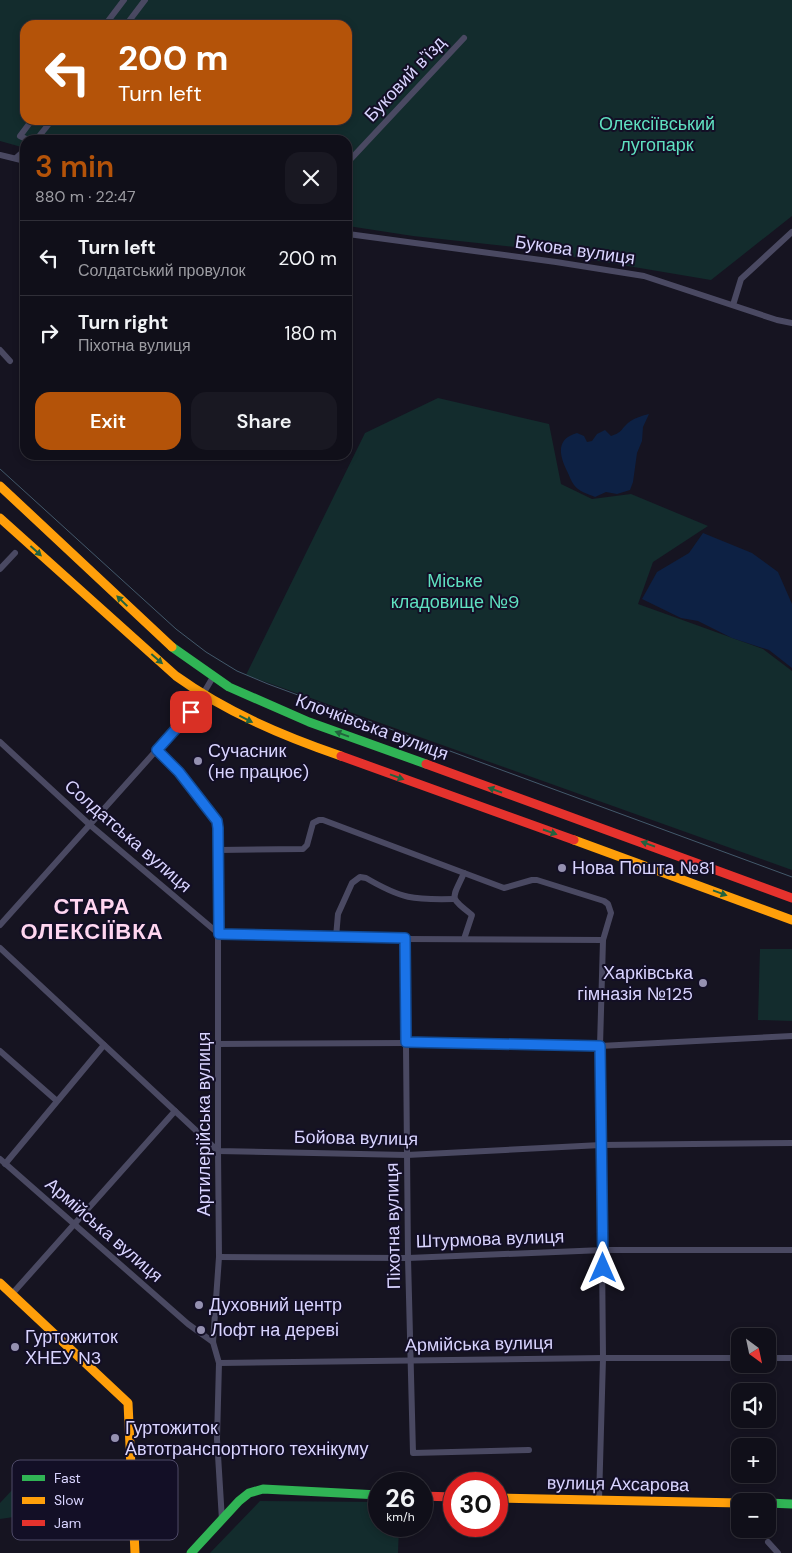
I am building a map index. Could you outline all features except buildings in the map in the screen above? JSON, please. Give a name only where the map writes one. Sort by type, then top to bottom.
[{"type":"main road","name":"Клочківська вулиця","points":[[0,486],[166,643],[213,677],[243,694],[309,722],[792,898]]},
{"type":"main road","points":[[0,518],[176,676],[203,695],[254,723],[306,744],[792,920]]},
{"type":"main road","points":[[0,1283],[128,1403],[131,1460]]},
{"type":"main road","points":[[191,1553],[249,1493],[263,1489],[368,1494]]},
{"type":"main road","name":"вулиця Ахсарова","points":[[508,1498],[731,1503]]},
{"type":"main road","points":[[776,1503],[792,1504]]},
{"type":"main road","points":[[134,1540],[135,1553]]},
{"type":"street","points":[[109,20],[124,0]]},
{"type":"street","points":[[130,20],[145,0]]},
{"type":"street","name":"Буковий в'їзд","points":[[352,158],[464,38]]},
{"type":"street","points":[[40,135],[48,125]]},
{"type":"street","points":[[16,158],[20,154]]},
{"type":"street","points":[[0,155],[20,159]]},
{"type":"street","points":[[734,305],[741,278],[792,232]]},
{"type":"street","name":"Букова вулиця","points":[[352,235],[630,273],[777,320],[792,323]]},
{"type":"street","points":[[0,350],[10,361]]},
{"type":"street","points":[[0,569],[15,553]]},
{"type":"street","points":[[0,925],[196,706],[213,677]]},
{"type":"street","name":"Солдатська вулиця","points":[[0,742],[90,825],[219,934]]},
{"type":"street","name":"Артилерійська вулиця","points":[[157,750],[179,772],[217,821],[218,828],[219,1258],[213,1342],[219,1363],[217,1439],[222,1520]]},
{"type":"street","points":[[218,850],[303,849],[307,845],[313,823],[323,820],[504,888],[537,880],[604,900],[608,904],[611,913],[603,940],[600,1046],[603,1358],[599,1500]]},
{"type":"street","points":[[464,873],[454,895],[457,904],[472,915],[464,939]]},
{"type":"street","points":[[336,937],[338,914],[352,883],[360,877],[366,878],[407,898],[420,900],[454,899]]},
{"type":"street","points":[[219,934],[603,940]]},
{"type":"street","name":"Піхотна вулиця","points":[[405,938],[408,1258],[413,1453],[529,1450]]},
{"type":"street","points":[[0,948],[218,1151]]},
{"type":"street","points":[[218,1044],[406,1042],[600,1046],[792,1036]]},
{"type":"street","points":[[3,1161],[58,1101],[104,1045]]},
{"type":"street","points":[[0,1051],[58,1101]]},
{"type":"street","points":[[12,1294],[175,1111]]},
{"type":"street","name":"Бойова вулиця","points":[[218,1151],[407,1155],[601,1145],[792,1143]]},
{"type":"street","name":"Армійська вулиця","points":[[3,1161],[188,1324],[213,1342]]},
{"type":"street","name":"Штурмова вулиця","points":[[219,1258],[408,1258],[603,1250],[792,1250]]},
{"type":"street","name":"Армійська вулиця","points":[[219,1363],[731,1358]]},
{"type":"street","points":[[776,1358],[792,1358]]},
{"type":"street","points":[[768,1542],[778,1553]]},
{"type":"green space","name":"Олексіївський лугопарк","points":[[0,0],[792,0],[792,216],[711,280],[515,247],[413,236],[352,227],[352,135],[20,135],[20,147],[0,141]]},
{"type":"green space","name":"Міське кладовище №9","points":[[438,398],[549,424],[561,484],[592,499],[631,494],[708,526],[653,562],[638,604],[763,649],[792,671],[792,870],[246,675],[365,433]]},
{"type":"green space","points":[[760,949],[792,949],[792,1021],[758,1020]]},
{"type":"green space","points":[[12,1490],[12,1517],[0,1519],[0,1503]]},
{"type":"green space","points":[[260,1501],[368,1502],[368,1537],[399,1537],[398,1553],[210,1553]]},
{"type":"water","points":[[649,414],[643,427],[642,441],[637,453],[630,490],[617,494],[606,492],[595,497],[576,487],[562,459],[561,448],[565,439],[577,433],[584,436],[587,442],[592,441],[597,434],[605,430],[611,436],[620,432],[633,420]]},
{"type":"water","points":[[703,533],[752,553],[778,572],[792,604],[792,668],[769,650],[732,638],[698,621],[681,618],[642,599],[657,572],[689,553]]},
{"type":"tram line","points":[[0,469],[176,629],[206,652],[237,671],[792,877]]},
{"type":"traffic: fast","points":[[172,647],[229,687],[309,722],[426,764]]},
{"type":"traffic: fast","points":[[191,1553],[239,1501],[249,1493],[263,1489],[368,1494]]},
{"type":"traffic: fast","points":[[776,1503],[792,1504]]},
{"type":"traffic: slow","points":[[0,486],[172,647]]},
{"type":"traffic: slow","points":[[0,518],[176,676],[235,712],[298,740],[341,756]]},
{"type":"traffic: slow","points":[[574,840],[792,920]]},
{"type":"traffic: slow","points":[[0,1283],[128,1403],[131,1460]]},
{"type":"traffic: slow","points":[[508,1498],[731,1503]]},
{"type":"traffic: slow","points":[[134,1540],[135,1553]]},
{"type":"traffic: jam","points":[[341,756],[574,840]]},
{"type":"traffic: jam","points":[[426,764],[792,898]]},
{"type":"traffic: jam","points":[[433,1496],[443,1497]]},
{"type":"place","name":"Сучасник (не працює)","points":[[198,761]]},
{"type":"place","name":"Нова Пошта №81","points":[[562,868]]},
{"type":"place","name":"Харківська гімназія №125","points":[[703,983]]},
{"type":"place","name":"Духовний центр","points":[[199,1305]]},
{"type":"place","name":"Лофт на дереві","points":[[201,1330]]},
{"type":"place","name":"Гуртожиток ХНЕУ N3","points":[[15,1347]]},
{"type":"place","name":"Гуртожиток Автотранспортного технікуму","points":[[115,1438]]},
{"type":"district","name":"СТАРА ОЛЕКСІЇВКА","points":[[92,918]]},
{"type":"route","points":[[191,712],[157,750],[179,772],[217,821],[219,934],[405,938],[406,1042],[600,1046],[603,1268]]}]
